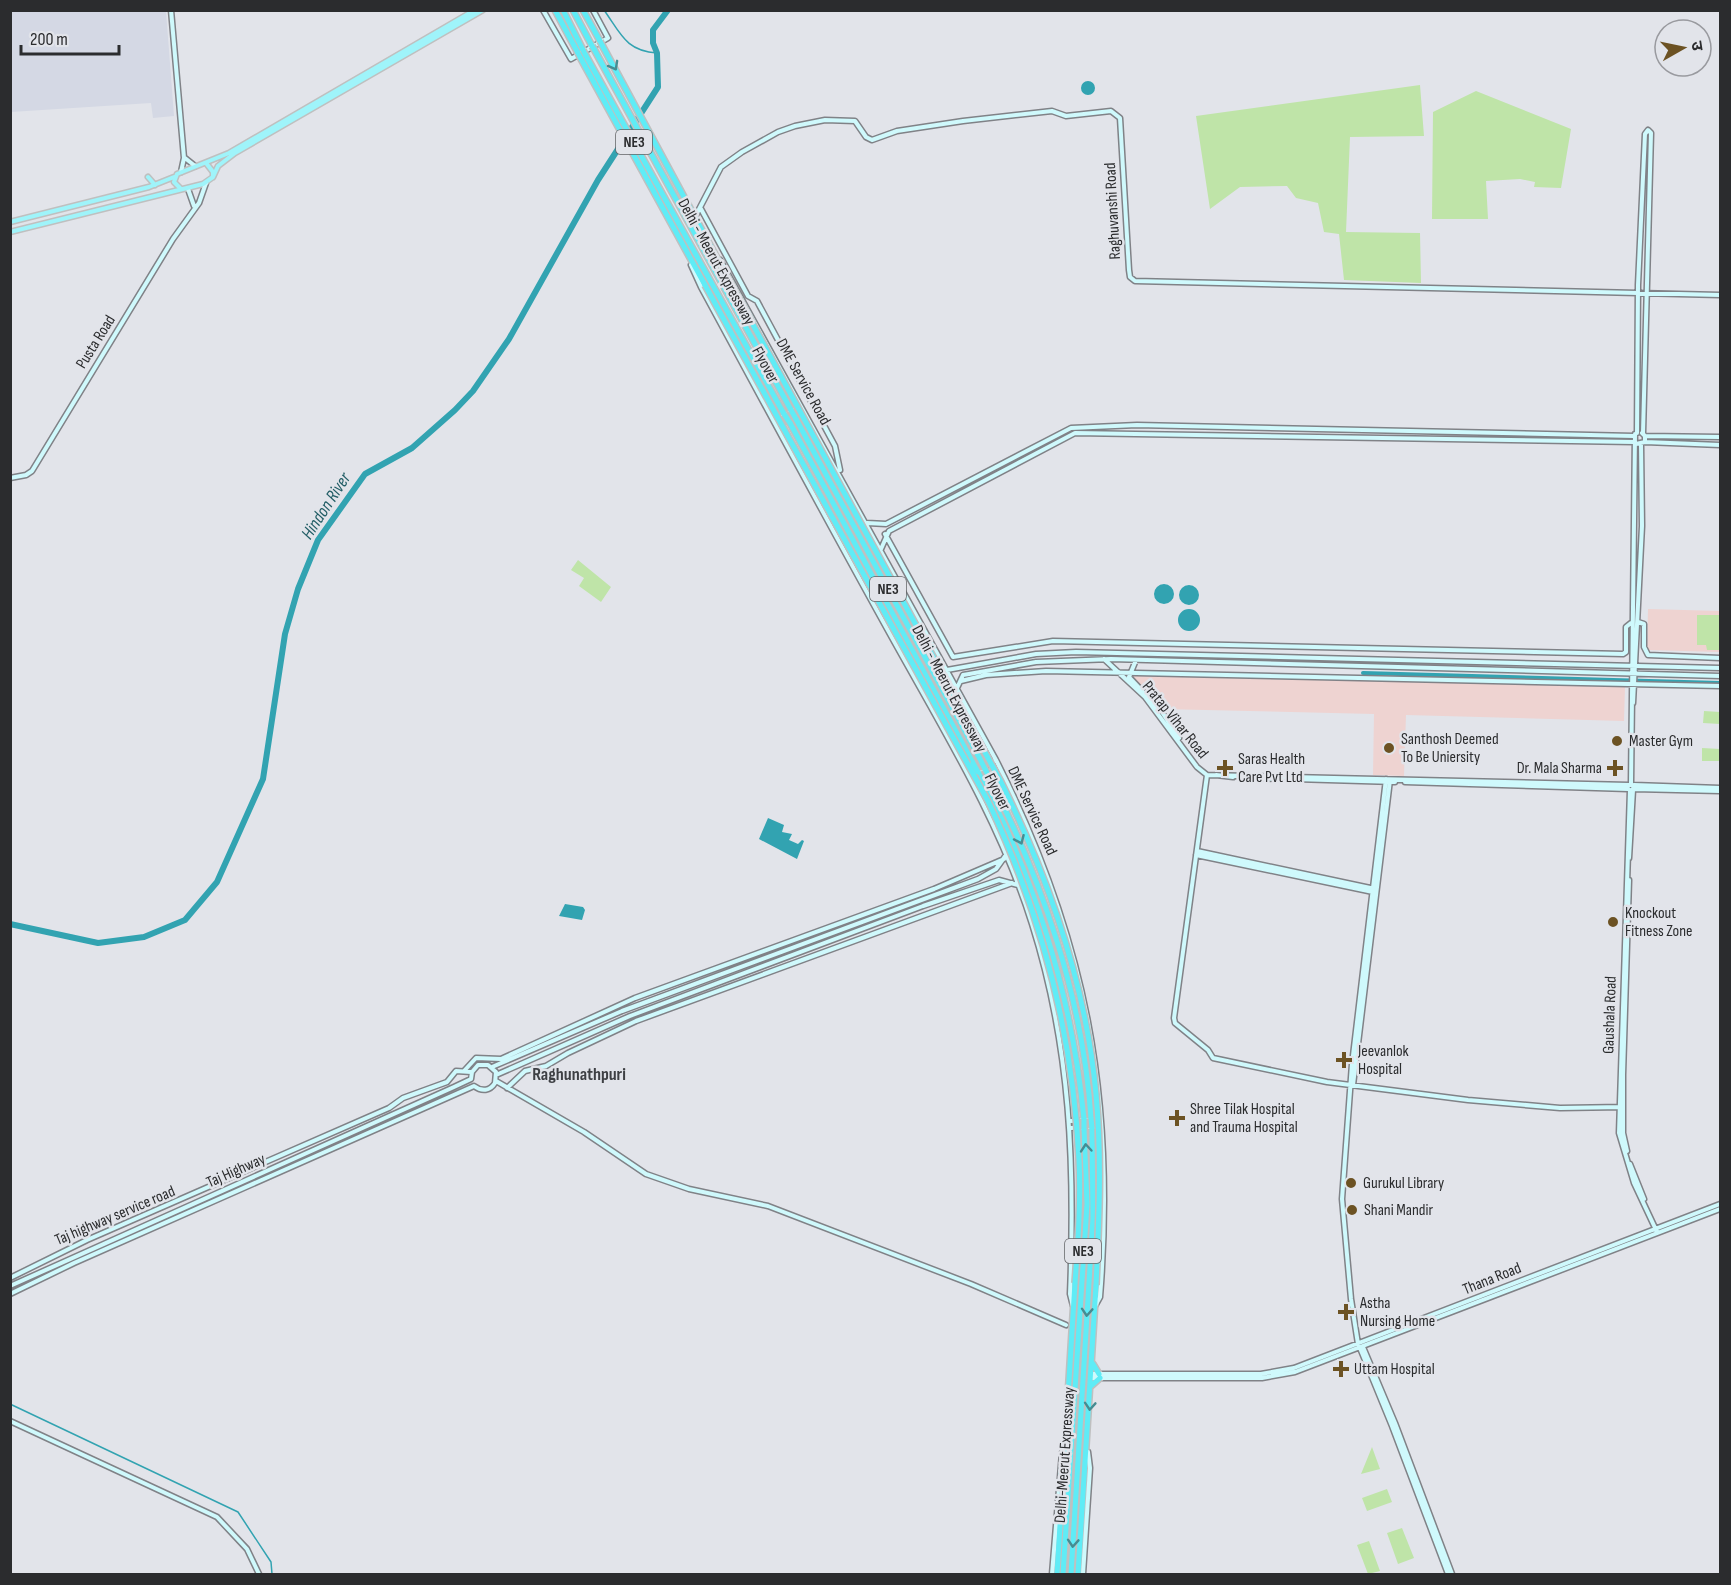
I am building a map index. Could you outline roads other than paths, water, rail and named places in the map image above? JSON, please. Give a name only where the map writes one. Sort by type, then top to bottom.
[{"type":"highway","points":[[555,10],[582,54],[602,98],[656,191]]},
{"type":"highway","name":"Delhi - Meerut Expressway","points":[[563,10],[582,54],[609,96],[656,191],[790,423],[994,801],[1047,932],[1068,1010],[1084,1129],[1087,1204],[1076,1374]]},
{"type":"highway","name":"Delhi - Meerut Expressway","points":[[573,10],[980,759],[1026,854],[1058,945],[1081,1038],[1091,1118],[1093,1218],[1086,1338]]},
{"type":"highway","name":"Flyover","points":[[583,10],[1001,782],[1033,849],[1046,886],[1074,977],[1096,1092],[1100,1185],[1087,1448]]},
{"type":"highway","name":"Flyover","points":[[656,191],[705,285],[983,793],[1022,879],[1050,966],[1071,1071],[1079,1160],[1074,1306],[1065,1435]]},
{"type":"highway","name":"Delhi-Meerut Expressway","points":[[1071,1575],[1086,1338]]},
{"type":"highway","points":[[1091,1386],[1100,1376],[1092,1363]]},
{"type":"highway","name":"Delhi-Meerut Expressway","points":[[1063,1575],[1076,1374]]},
{"type":"highway","points":[[1057,1575],[1065,1435]]},
{"type":"highway","points":[[1078,1575],[1087,1448]]},
{"type":"main road","points":[[10,222],[155,185],[222,156],[475,10]]},
{"type":"main road","points":[[10,232],[206,183],[213,177],[219,166],[235,153],[483,10]]},
{"type":"main road","points":[[205,162],[213,172],[213,177]]},
{"type":"main road","points":[[148,177],[155,185]]},
{"type":"main road","points":[[174,177],[174,182],[180,188]]},
{"type":"street","points":[[171,10],[184,158],[182,172]]},
{"type":"street","points":[[543,10],[572,58],[608,38],[593,10]]},
{"type":"street","name":"Raghuvanshi Road","points":[[695,217],[711,184],[724,165],[778,132],[808,123],[855,121],[866,137],[873,140],[897,131],[963,121],[1052,111],[1066,116],[1111,111],[1120,118],[1128,270],[1133,280],[1638,294]]},
{"type":"street","points":[[1634,665],[1631,623],[1639,443],[1644,434],[1649,130],[1645,134],[1638,294],[1635,435],[1639,443],[1643,500],[1634,665]]},
{"type":"street","points":[[184,158],[195,166]]},
{"type":"street","name":"Pusta Road","points":[[10,478],[26,475],[32,471],[195,207],[204,192],[206,183]]},
{"type":"street","points":[[188,189],[195,207]]},
{"type":"street","points":[[700,209],[748,296],[757,301],[835,446],[841,477]]},
{"type":"street","points":[[683,244],[701,287],[965,770],[1018,885],[1036,936],[1053,1008],[1071,1128],[1073,1224],[1070,1294],[1074,1306]]},
{"type":"street","name":"DME Service Road","points":[[711,247],[726,268],[996,760],[1041,859],[1075,956],[1092,1035],[1104,1126],[1105,1223],[1100,1297],[1095,1306]]},
{"type":"street","points":[[1638,294],[1720,295]]},
{"type":"street","points":[[774,422],[802,406]]},
{"type":"street","points":[[777,427],[805,411]]},
{"type":"street","points":[[866,523],[884,525],[1071,428],[1127,425],[1720,437]]},
{"type":"street","points":[[880,549],[885,534],[1078,433],[1720,445]]},
{"type":"street","points":[[944,494],[947,500]]},
{"type":"street","points":[[885,534],[951,657],[1053,641],[1623,654],[1626,652],[1626,627],[1631,623]]},
{"type":"street","points":[[1632,589],[1639,590]]},
{"type":"street","points":[[1638,622],[1644,624],[1644,647],[1648,655],[1720,658]]},
{"type":"street","points":[[1342,659],[1343,647]]},
{"type":"street","points":[[946,670],[1039,654],[1720,668]]},
{"type":"street","points":[[1039,654],[1040,662]]},
{"type":"street","points":[[957,689],[963,675],[1040,662],[1104,660],[1634,679],[1720,686]]},
{"type":"street","name":"Pratap Vihar Road","points":[[1104,660],[1144,697],[1207,775],[1720,789]]},
{"type":"street","name":"Pratap Vihar Road","points":[[1136,660],[1129,672],[1129,677],[1162,712],[1202,771]]},
{"type":"street","name":"Gaushala Road","points":[[1634,665],[1619,1133],[1628,1166],[1658,1231]]},
{"type":"street","points":[[959,682],[986,675],[1046,671],[1634,679],[1720,676]]},
{"type":"street","points":[[965,770],[992,754]]},
{"type":"street","points":[[968,776],[996,760]]},
{"type":"street","points":[[1207,775],[1175,1023],[1208,1050],[1213,1058],[1351,1086],[1560,1108],[1621,1107]]},
{"type":"street","points":[[1388,781],[1351,1086],[1342,1199],[1351,1299],[1360,1346],[1395,1423],[1450,1575]]},
{"type":"street","points":[[1197,853],[1375,891]]},
{"type":"street","points":[[464,1071],[476,1058],[501,1059],[635,998],[978,879],[992,872],[1005,857]]},
{"type":"street","points":[[464,1071],[472,1072],[481,1064],[492,1067],[622,1011],[934,889],[1005,857]]},
{"type":"street","points":[[978,879],[980,886]]},
{"type":"street","points":[[496,1075],[630,1016],[926,904],[999,880],[1018,885]]},
{"type":"street","points":[[507,1088],[525,1071],[546,1066],[636,1021],[1013,882]]},
{"type":"street","points":[[922,900],[934,889]]},
{"type":"street","points":[[926,904],[938,909]]},
{"type":"street","points":[[786,958],[788,964]]},
{"type":"street","points":[[10,1294],[82,1259],[474,1086],[481,1090],[488,1089],[496,1081],[492,1067]]},
{"type":"street","points":[[517,1067],[525,1071]]},
{"type":"street","name":"Taj highway service road","points":[[10,1278],[87,1240],[389,1108],[403,1098],[447,1082],[455,1072],[464,1071]]},
{"type":"street","name":"Taj Highway","points":[[10,1287],[471,1079],[472,1072]]},
{"type":"street","points":[[496,1081],[584,1132],[646,1174],[689,1189],[768,1206],[970,1284],[1066,1325]]},
{"type":"street","points":[[1070,1121],[1103,1119]]},
{"type":"street","points":[[1071,1128],[1104,1126]]},
{"type":"street","name":"Thana Road","points":[[1658,1231],[1720,1204]]},
{"type":"street","name":"Thana Road","points":[[1092,1376],[1262,1377],[1295,1372],[1720,1209]]},
{"type":"street","points":[[10,1421],[218,1517],[247,1549],[259,1575]]},
{"type":"street","points":[[1052,1575],[1059,1473],[1065,1435]]},
{"type":"street","points":[[1083,1575],[1090,1468],[1087,1448]]},
{"type":"water","points":[[1088,81],[1093,83],[1095,88],[1093,93],[1088,95],[1083,93],[1081,88],[1083,83]]},
{"type":"water","points":[[1160,584],[1168,584],[1174,590],[1174,598],[1168,604],[1160,604],[1154,598],[1154,590]]},
{"type":"water","points":[[1185,585],[1193,585],[1199,591],[1199,599],[1193,605],[1185,605],[1179,599],[1179,591]]},
{"type":"water","points":[[1189,609],[1199,616],[1200,620],[1193,630],[1189,631],[1179,624],[1178,620],[1185,610]]},
{"type":"water","points":[[768,818],[784,825],[782,832],[792,834],[789,840],[798,844],[804,841],[797,859],[759,839]]},
{"type":"water","points":[[565,904],[583,907],[585,910],[582,920],[559,916]]},
{"type":"waterway","points":[[604,10],[620,34],[631,45],[647,52],[657,53]]},
{"type":"waterway","name":"Hindon River","points":[[10,924],[98,943],[144,937],[185,920],[217,882],[263,779],[285,634],[298,589],[318,540],[365,474],[412,448],[455,410],[473,391],[509,339],[598,180],[658,87],[657,53],[653,43],[653,30],[668,10]]},
{"type":"waterway","points":[[1363,673],[1720,683]]},
{"type":"waterway","points":[[10,1404],[238,1512],[271,1562],[272,1574]]},
{"type":"place","name":"Master Gym","points":[[1617,741]]},
{"type":"place","name":"Santhosh Deemed To Be Uniersity","points":[[1389,748]]},
{"type":"place","name":"Saras Health Care Pvt Ltd","points":[[1225,768]]},
{"type":"place","name":"Dr. Mala Sharma","points":[[1615,768]]},
{"type":"place","name":"Knockout Fitness Zone","points":[[1613,922]]},
{"type":"place","name":"Jeevanlok Hospital","points":[[1344,1060]]},
{"type":"place","name":"Shree Tilak Hospital and Trauma Hospital","points":[[1177,1118]]},
{"type":"place","name":"Gurukul Library","points":[[1351,1183]]},
{"type":"place","name":"Shani Mandir","points":[[1352,1210]]},
{"type":"place","name":"Astha Nursing Home","points":[[1346,1312]]},
{"type":"place","name":"Uttam Hospital","points":[[1341,1369]]},
{"type":"district","name":"Raghunathpuri","points":[[579,1074]]}]
